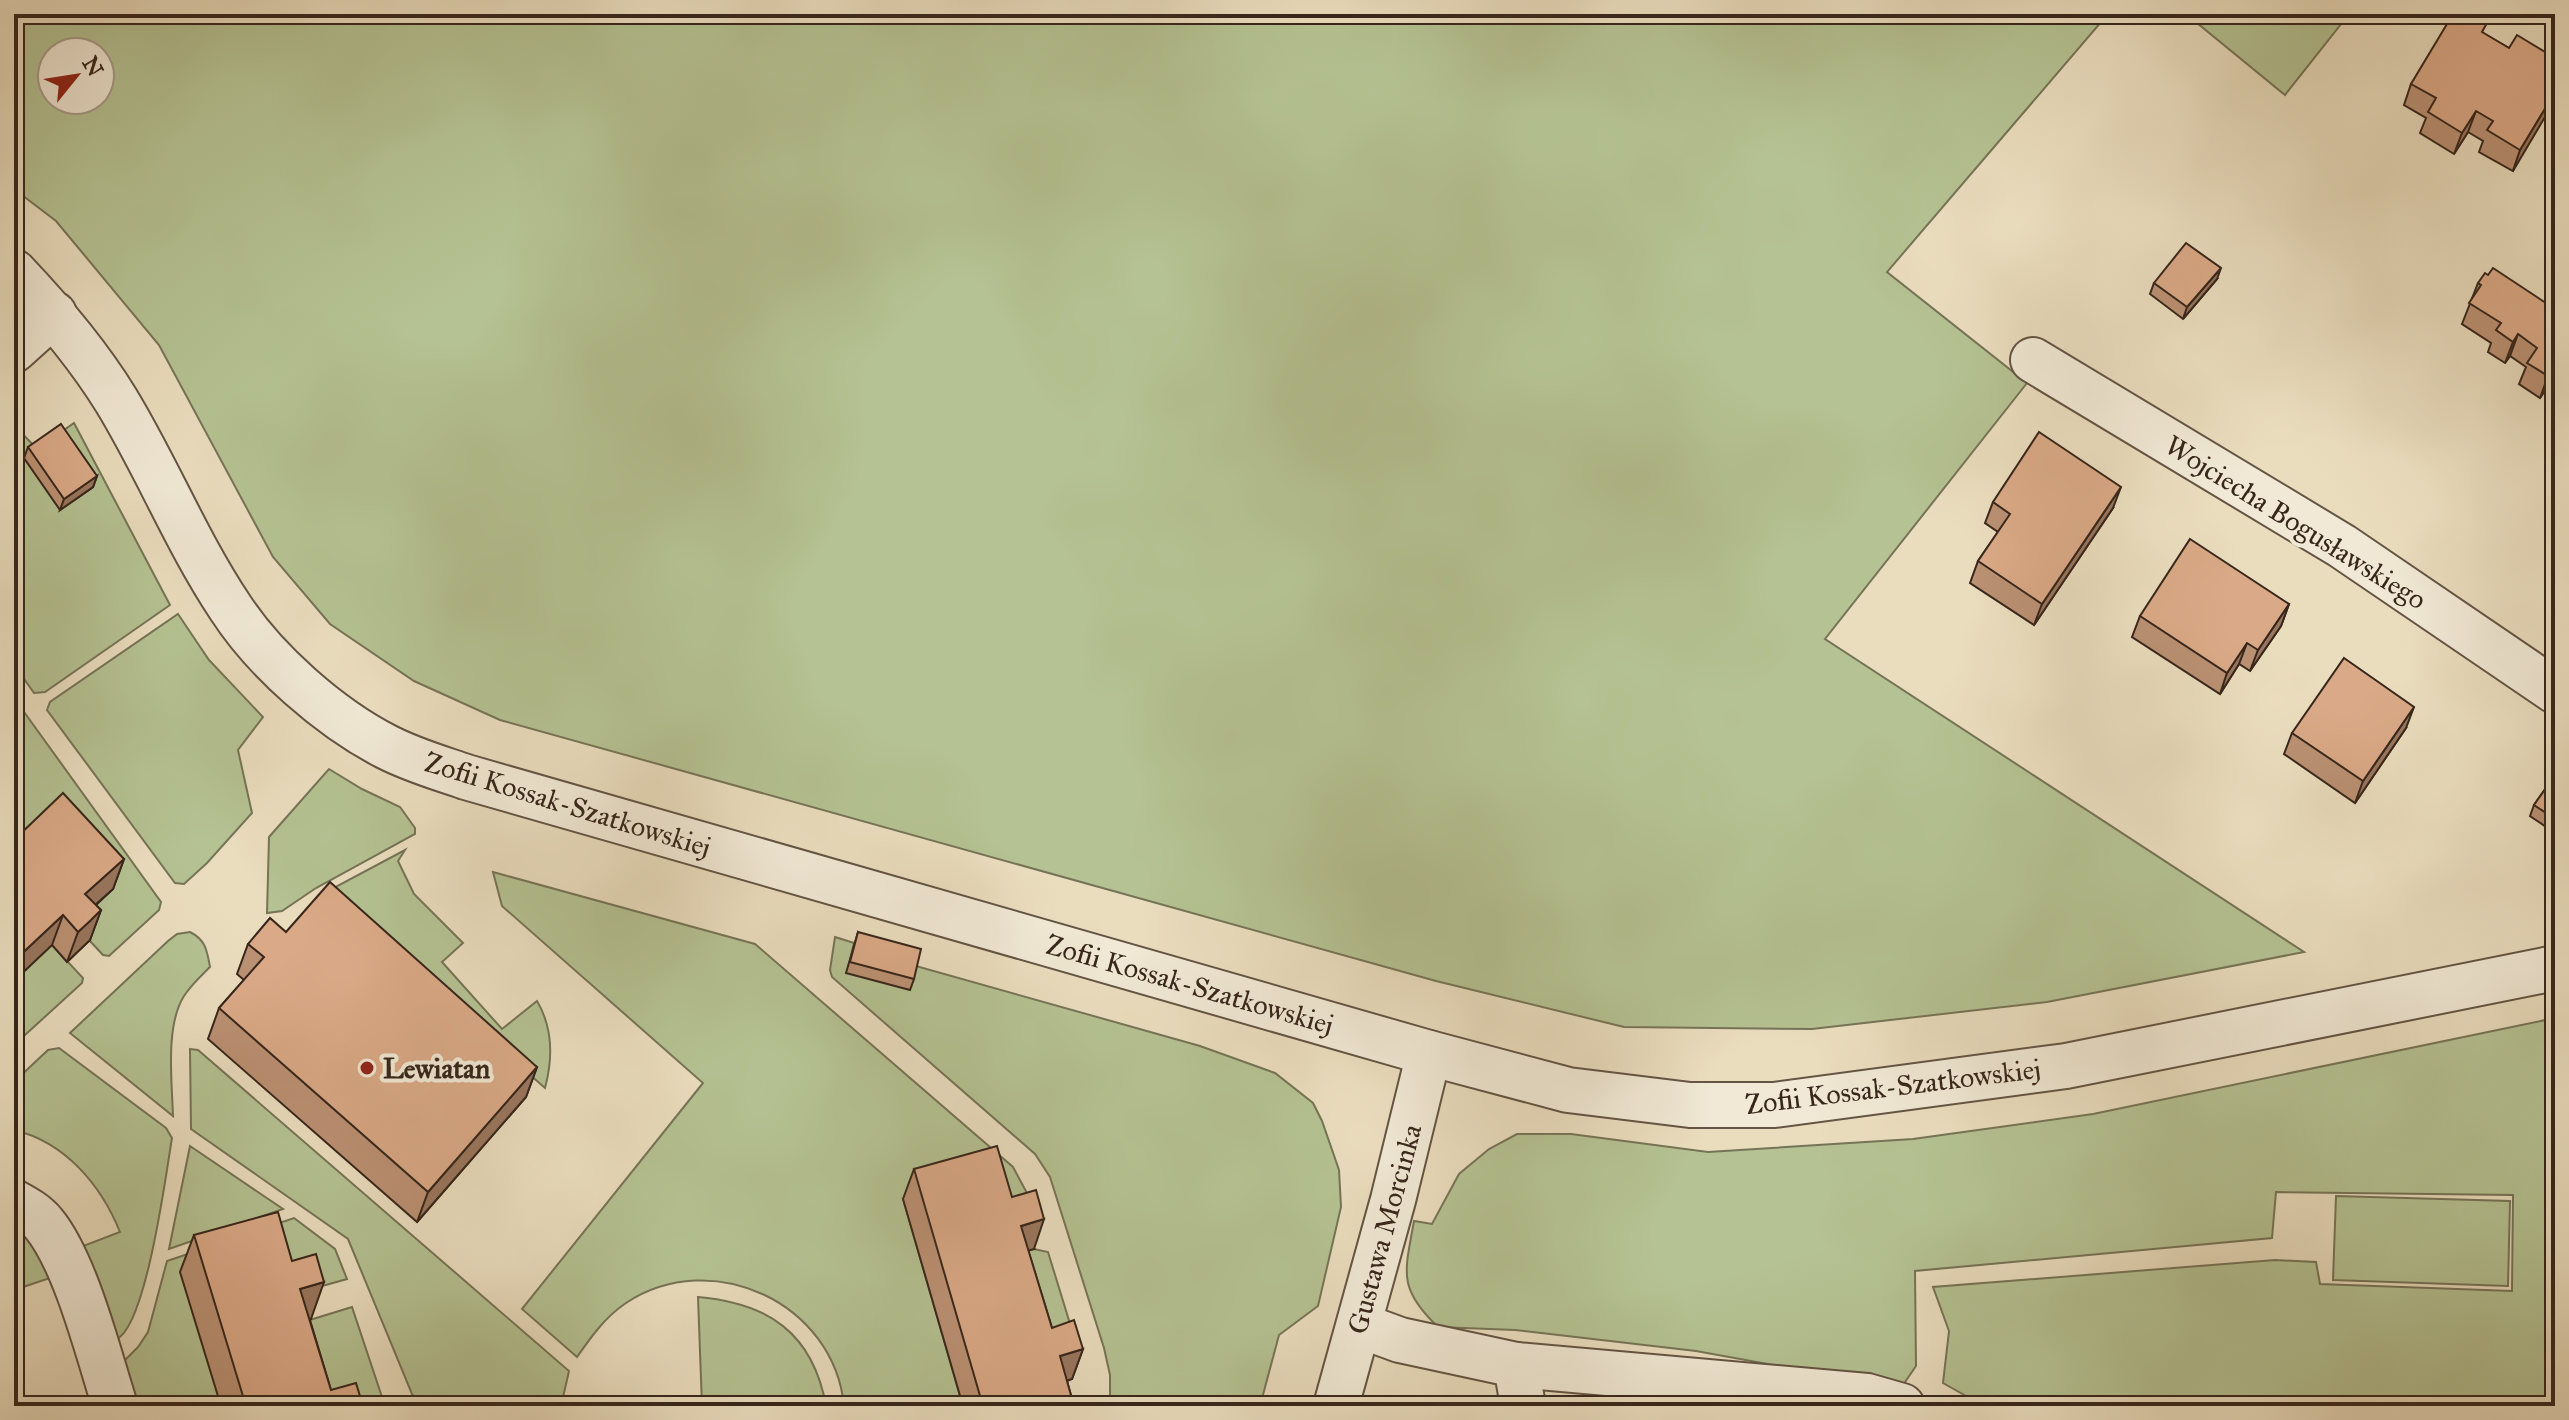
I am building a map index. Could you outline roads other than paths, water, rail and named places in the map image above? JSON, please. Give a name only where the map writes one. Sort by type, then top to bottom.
[{"type":"street","name":"Zofii Kossak-Szatkowskiej","points":[[14,272],[54,314],[116,400],[231,609],[260,646],[294,680],[386,747],[466,777],[1429,1053],[1568,1090],[1690,1105],[1774,1105],[2066,1066],[2555,968]]},
{"type":"street","points":[[14,350],[54,314]]},
{"type":"street","name":"Wojciecha Bogusławskiego","points":[[2033,360],[2342,546],[2555,691]]},
{"type":"street","name":"Gustawa Morcinka","points":[[1336,1406],[1429,1053]]},
{"type":"street","points":[[14,1202],[29,1210],[45,1225],[61,1251],[82,1303],[115,1406]]},
{"type":"street","points":[[1359,1325],[1519,1386],[1867,1396],[1902,1406]]},
{"type":"place","name":"Lewiatan","points":[[367,1068]]}]
